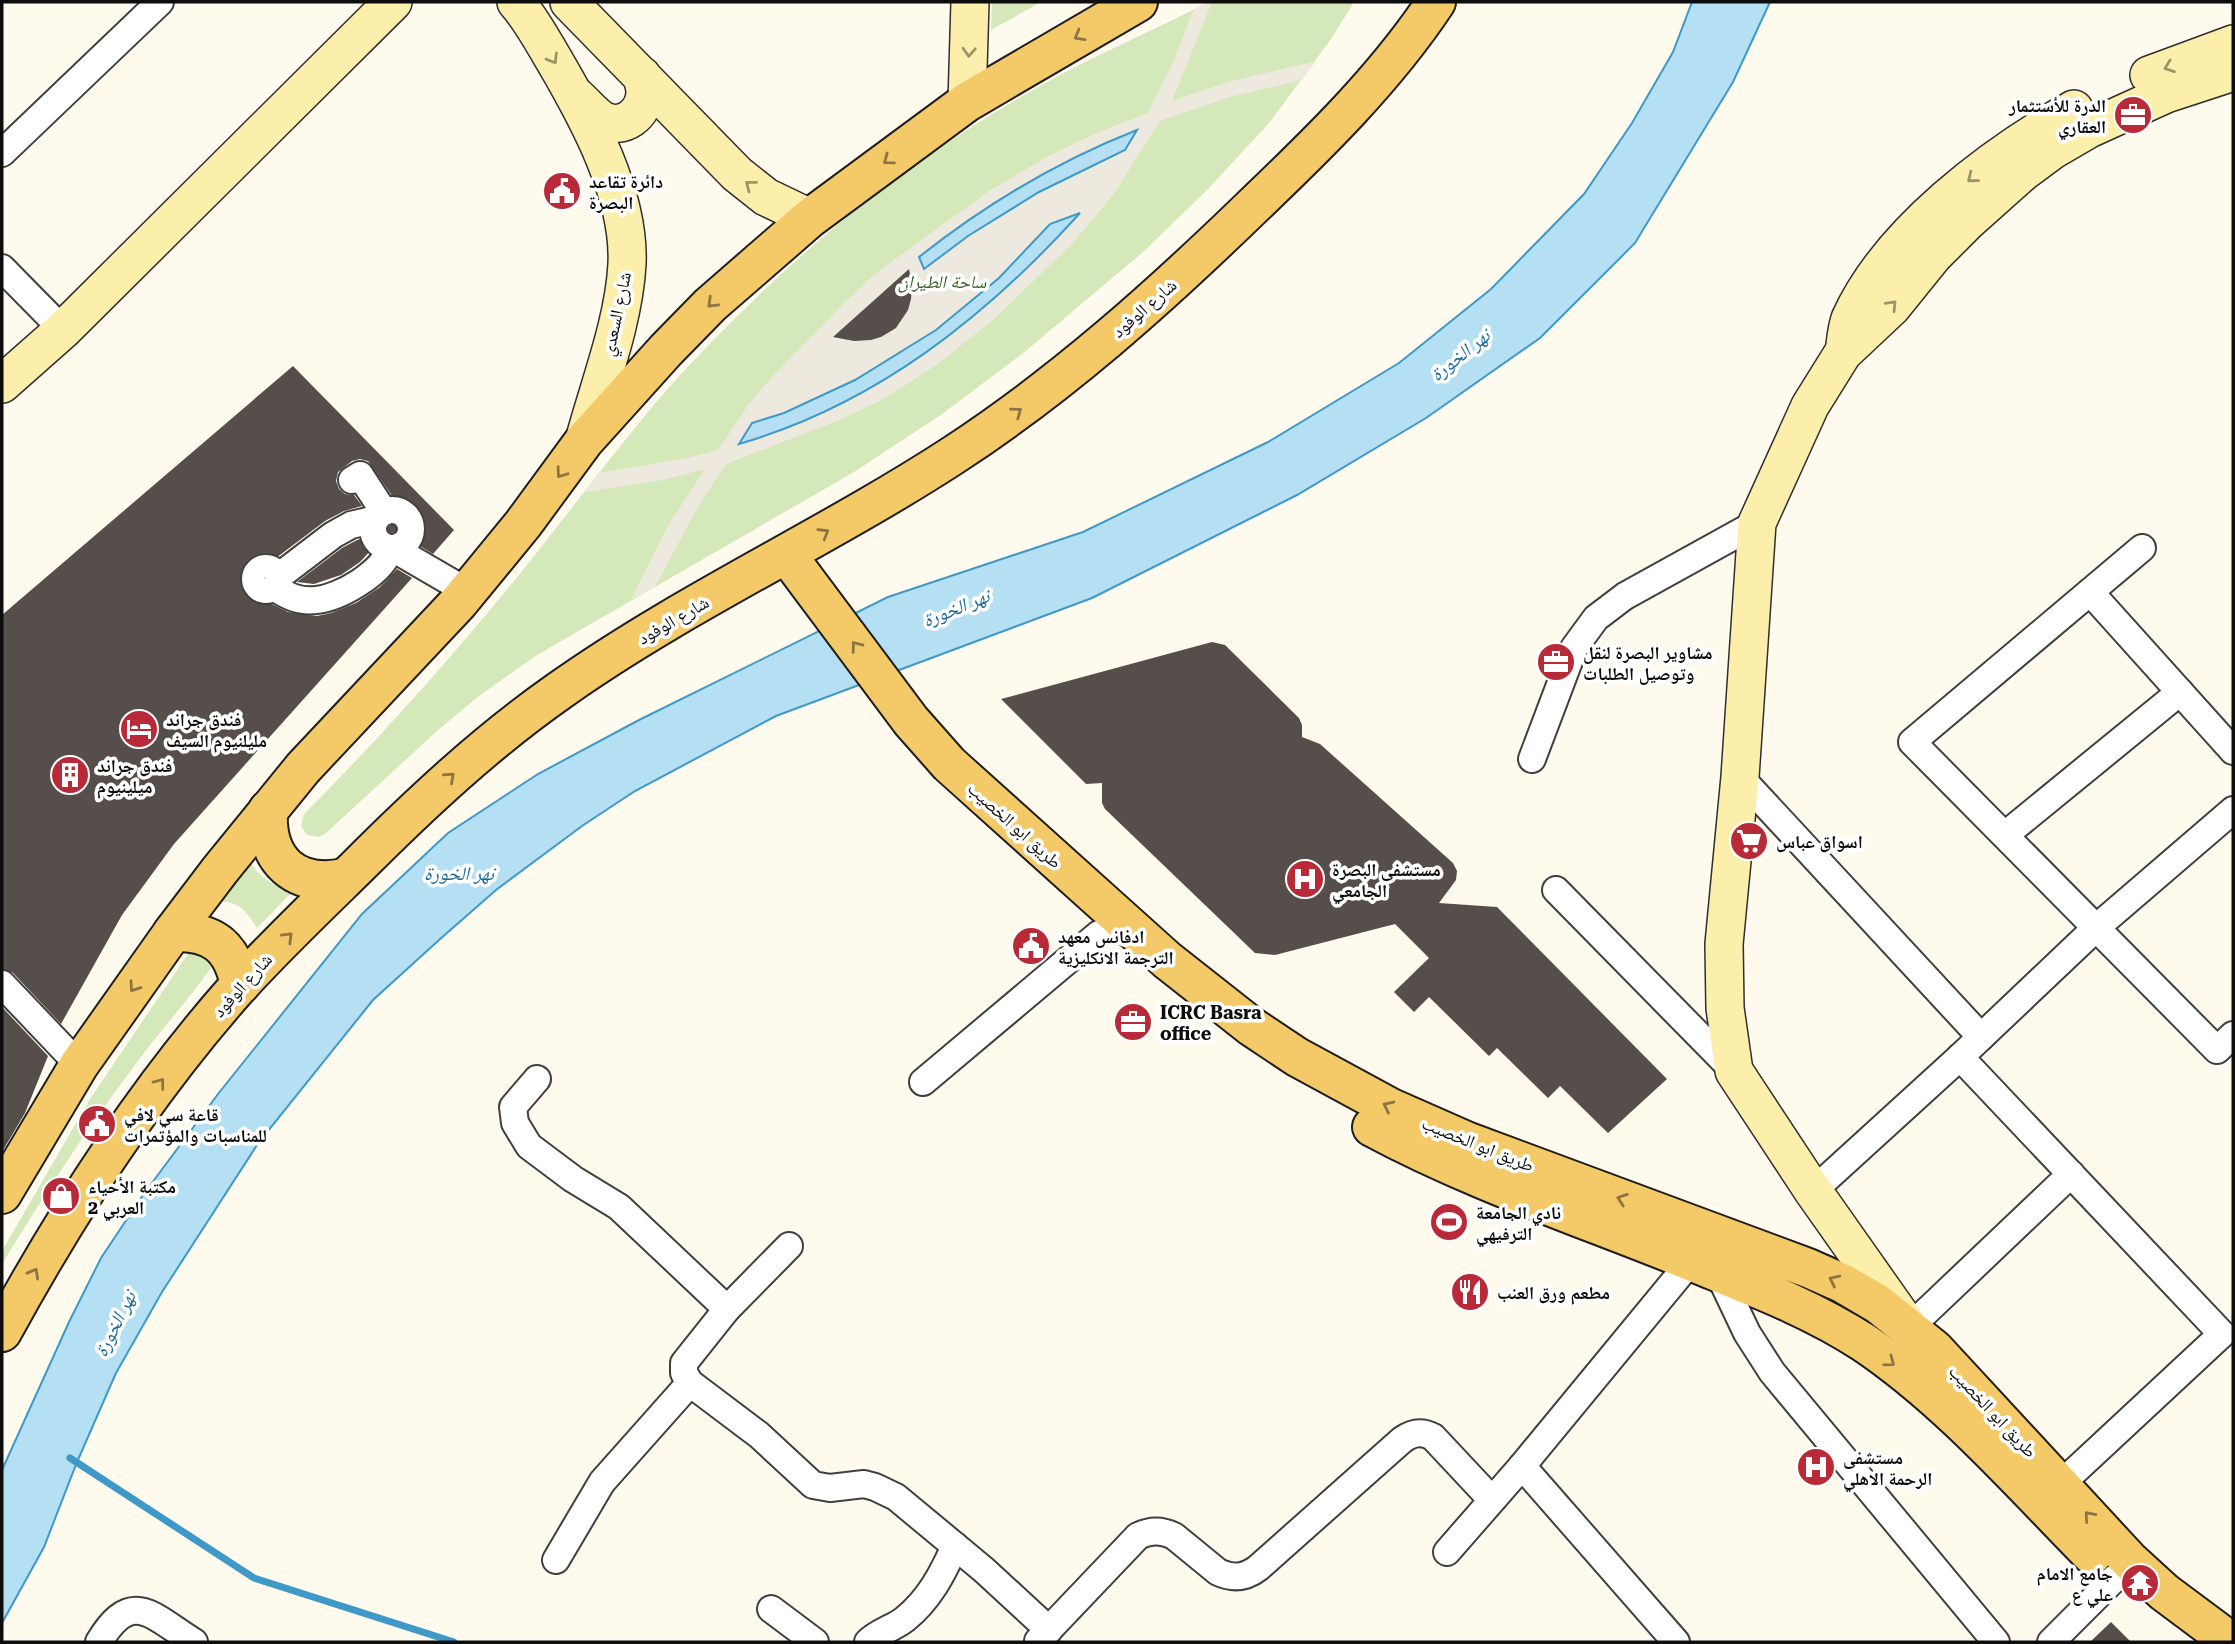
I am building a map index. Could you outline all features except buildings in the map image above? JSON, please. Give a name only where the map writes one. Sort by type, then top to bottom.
[{"type":"main road","points":[[5,1181],[79,1065],[173,932],[268,810],[303,768],[468,592],[523,524],[584,441],[710,305],[810,218],[967,102],[1138,2]]},
{"type":"main road","name":"شارع الوفود","points":[[2,1332],[75,1203],[116,1141],[170,1068],[240,985],[345,878],[445,782],[513,725],[594,667],[948,458],[1019,410],[1085,359],[1179,278],[1314,148],[1368,90],[1425,11]]},
{"type":"main road","name":"طريق ابو الخصيب","points":[[775,561],[873,690],[970,785],[1209,995],[1252,1027],[1461,1154],[1827,1321],[1873,1350],[1927,1391],[2112,1543],[2146,1576],[2231,1642]]},
{"type":"main road","name":"طريق ابو الخصيب","points":[[873,690],[891,737],[931,783],[1099,934],[1194,1013],[1284,1076],[1380,1131],[1461,1154],[1808,1268],[1844,1284],[1878,1304],[1957,1372],[2115,1578],[2152,1609],[2199,1642]]},
{"type":"main road","points":[[268,810],[267,829],[271,846],[280,862],[294,873],[310,880],[328,882],[345,878]]},
{"type":"main road","points":[[173,932],[193,931],[219,943],[236,966],[240,985]]},
{"type":"street","points":[[2,153],[160,2]]},
{"type":"street","points":[[2,384],[63,330],[393,2]]},
{"type":"street","name":"شارع السعدي","points":[[516,2],[574,94],[601,150],[622,212],[627,265],[620,307],[584,441]]},
{"type":"street","points":[[569,2],[750,186],[766,197],[810,218]]},
{"type":"street","points":[[967,102],[970,2]]},
{"type":"street","points":[[1843,353],[1850,320],[1876,275],[1931,213],[1966,182],[2032,134],[2082,104],[2125,84],[2233,44]]},
{"type":"street","points":[[1734,1071],[1725,1008],[1724,944],[1740,777],[1757,523],[1810,406],[1843,353],[1892,307],[1934,255],[2001,190],[2053,150],[2127,111],[2166,94],[2233,72]]},
{"type":"street","points":[[574,94],[602,120],[616,124],[636,116],[643,104],[645,92],[642,76]]},
{"type":"street","points":[[2,268],[63,330]]},
{"type":"street","points":[[352,480],[360,475],[380,515]]},
{"type":"street","points":[[394,510],[403,513],[410,521],[411,531],[407,541],[395,547],[375,571],[344,591],[316,600],[290,598],[276,582],[333,535],[351,525],[380,515],[394,510]]},
{"type":"street","points":[[1532,759],[1574,648],[1596,618],[1625,596],[1757,523]]},
{"type":"street","points":[[395,547],[468,592]]},
{"type":"street","points":[[2142,548],[1912,742],[2217,1051],[2233,1035]]},
{"type":"street","points":[[2090,592],[2233,751]]},
{"type":"street","points":[[2005,835],[2180,692]]},
{"type":"street","points":[[1740,777],[1981,1037]]},
{"type":"street","points":[[1813,1191],[1961,1057],[2097,927],[2233,810]]},
{"type":"street","points":[[1556,890],[1734,1071],[1813,1191],[1909,1328],[2071,1174]]},
{"type":"street","points":[[923,1082],[1099,934]]},
{"type":"street","points":[[2,984],[79,1065]]},
{"type":"street","points":[[1961,1057],[2221,1334],[2051,1494]]},
{"type":"street","points":[[537,1079],[513,1107],[515,1123],[529,1146],[573,1179],[619,1207],[727,1309]]},
{"type":"street","points":[[789,1246],[727,1309],[684,1363],[684,1373],[690,1383],[759,1434],[813,1485],[830,1488],[864,1485],[896,1497],[955,1546],[1043,1636],[1138,1536],[1147,1532],[1156,1530],[1174,1536],[1210,1567],[1226,1576],[1251,1573],[1402,1440],[1414,1433],[1433,1437],[1492,1500]]},
{"type":"street","points":[[1447,1552],[1705,1266],[1772,1372],[1996,1642]]},
{"type":"street","points":[[556,1560],[603,1482],[690,1383]]},
{"type":"street","points":[[1522,1466],[1676,1642]]},
{"type":"street","points":[[868,1642],[905,1619],[919,1605],[933,1588],[955,1546]]},
{"type":"street","points":[[2051,1642],[2115,1578]]},
{"type":"street","points":[[771,1609],[815,1642]]},
{"type":"street","points":[[99,1642],[115,1618],[127,1610],[142,1610],[194,1642]]},
{"type":"green space","points":[[992,2],[1041,2],[991,30]]},
{"type":"green space","name":"ساحة الطيران","points":[[1208,2],[1354,2],[1331,39],[1270,122],[1208,189],[1142,253],[1022,354],[942,414],[854,472],[537,655],[479,696],[438,730],[325,834],[319,837],[307,835],[301,826],[304,814],[387,727],[467,637],[665,392],[791,265],[902,175],[981,121],[1064,73]]},
{"type":"green space","points":[[249,857],[261,876],[292,892],[257,928],[242,908],[231,903],[217,902]]},
{"type":"green space","points":[[195,950],[212,962],[211,968],[98,1116],[2,1264],[2,1251],[90,1099],[188,954]]},
{"type":"shaded area","points":[[1212,2],[1172,101],[1228,82],[1316,61],[1302,80],[1230,97],[1160,121],[1115,192],[1074,242],[992,321],[935,366],[884,399],[837,421],[726,464],[699,505],[655,587],[631,600],[669,524],[705,469],[663,480],[585,492],[599,473],[688,458],[718,450],[748,405],[771,378],[876,273],[989,191],[1045,158],[1096,133],[1148,113],[1174,60],[1194,9]],"holes":[[[1136,131],[1125,150],[1039,192],[968,236],[924,268],[936,243],[990,206],[1028,182]],[[1078,215],[1006,290],[944,341],[904,368],[823,412],[740,443],[753,423],[784,413],[855,380],[936,330],[999,278],[1050,224]]]},
{"type":"water","name":"نهر الخورة","points":[[1692,2],[1770,2],[1733,82],[1635,243],[1540,338],[1426,418],[1297,495],[1092,598],[776,716],[635,791],[582,826],[496,890],[373,1000],[259,1142],[162,1292],[116,1373],[44,1547],[2,1623],[2,1470],[101,1258],[143,1195],[218,1094],[362,914],[448,833],[538,774],[639,720],[888,597],[1083,532],[1268,442],[1399,363],[1491,289],[1584,194],[1632,123],[1673,52]]},
{"type":"water","points":[[1137,130],[1125,150],[1039,192],[968,236],[924,269],[919,257],[970,219],[1079,155]]},
{"type":"water","points":[[1080,213],[1006,288],[925,353],[837,406],[789,427],[739,444],[752,423],[784,413],[855,380],[936,330],[999,278],[1050,224]]},
{"type":"waterway","points":[[70,1458],[254,1578],[454,1642]]},
{"type":"place","name":"الدرة للأستثمار العقاري","points":[[2133,115]]},
{"type":"place","name":"دائرة تقاعد البصرة","points":[[562,191]]},
{"type":"place","name":"مشاوير البصرة لنقل وتوصيل الطلبات","points":[[1556,662]]},
{"type":"place","name":"فندق جراند مليلنيوم السيف","points":[[139,729]]},
{"type":"place","name":"فندق جراند ميلينيوم","points":[[70,775]]},
{"type":"place","name":"اسواق عباس","points":[[1749,841]]},
{"type":"place","name":"مستشفى البصرة الجامعي","points":[[1305,879]]},
{"type":"place","name":"ادفانس معهد الترجمة الانكليزية","points":[[1031,946]]},
{"type":"place","name":"ICRC Basra office","points":[[1133,1022]]},
{"type":"place","name":"قاعة سي لافي للمناسبات والمؤتمرات","points":[[97,1124]]},
{"type":"place","name":"مكتبة الأحياء العربي 2","points":[[61,1196]]},
{"type":"place","name":"نادي الجامعة الترفيهي","points":[[1449,1222]]},
{"type":"place","name":"مطعم ورق العنب","points":[[1470,1292]]},
{"type":"place","name":"مستشفى الرحمة الاهلي","points":[[1816,1467]]},
{"type":"place","name":"جامع الامام علي ع","points":[[2140,1583]]}]
